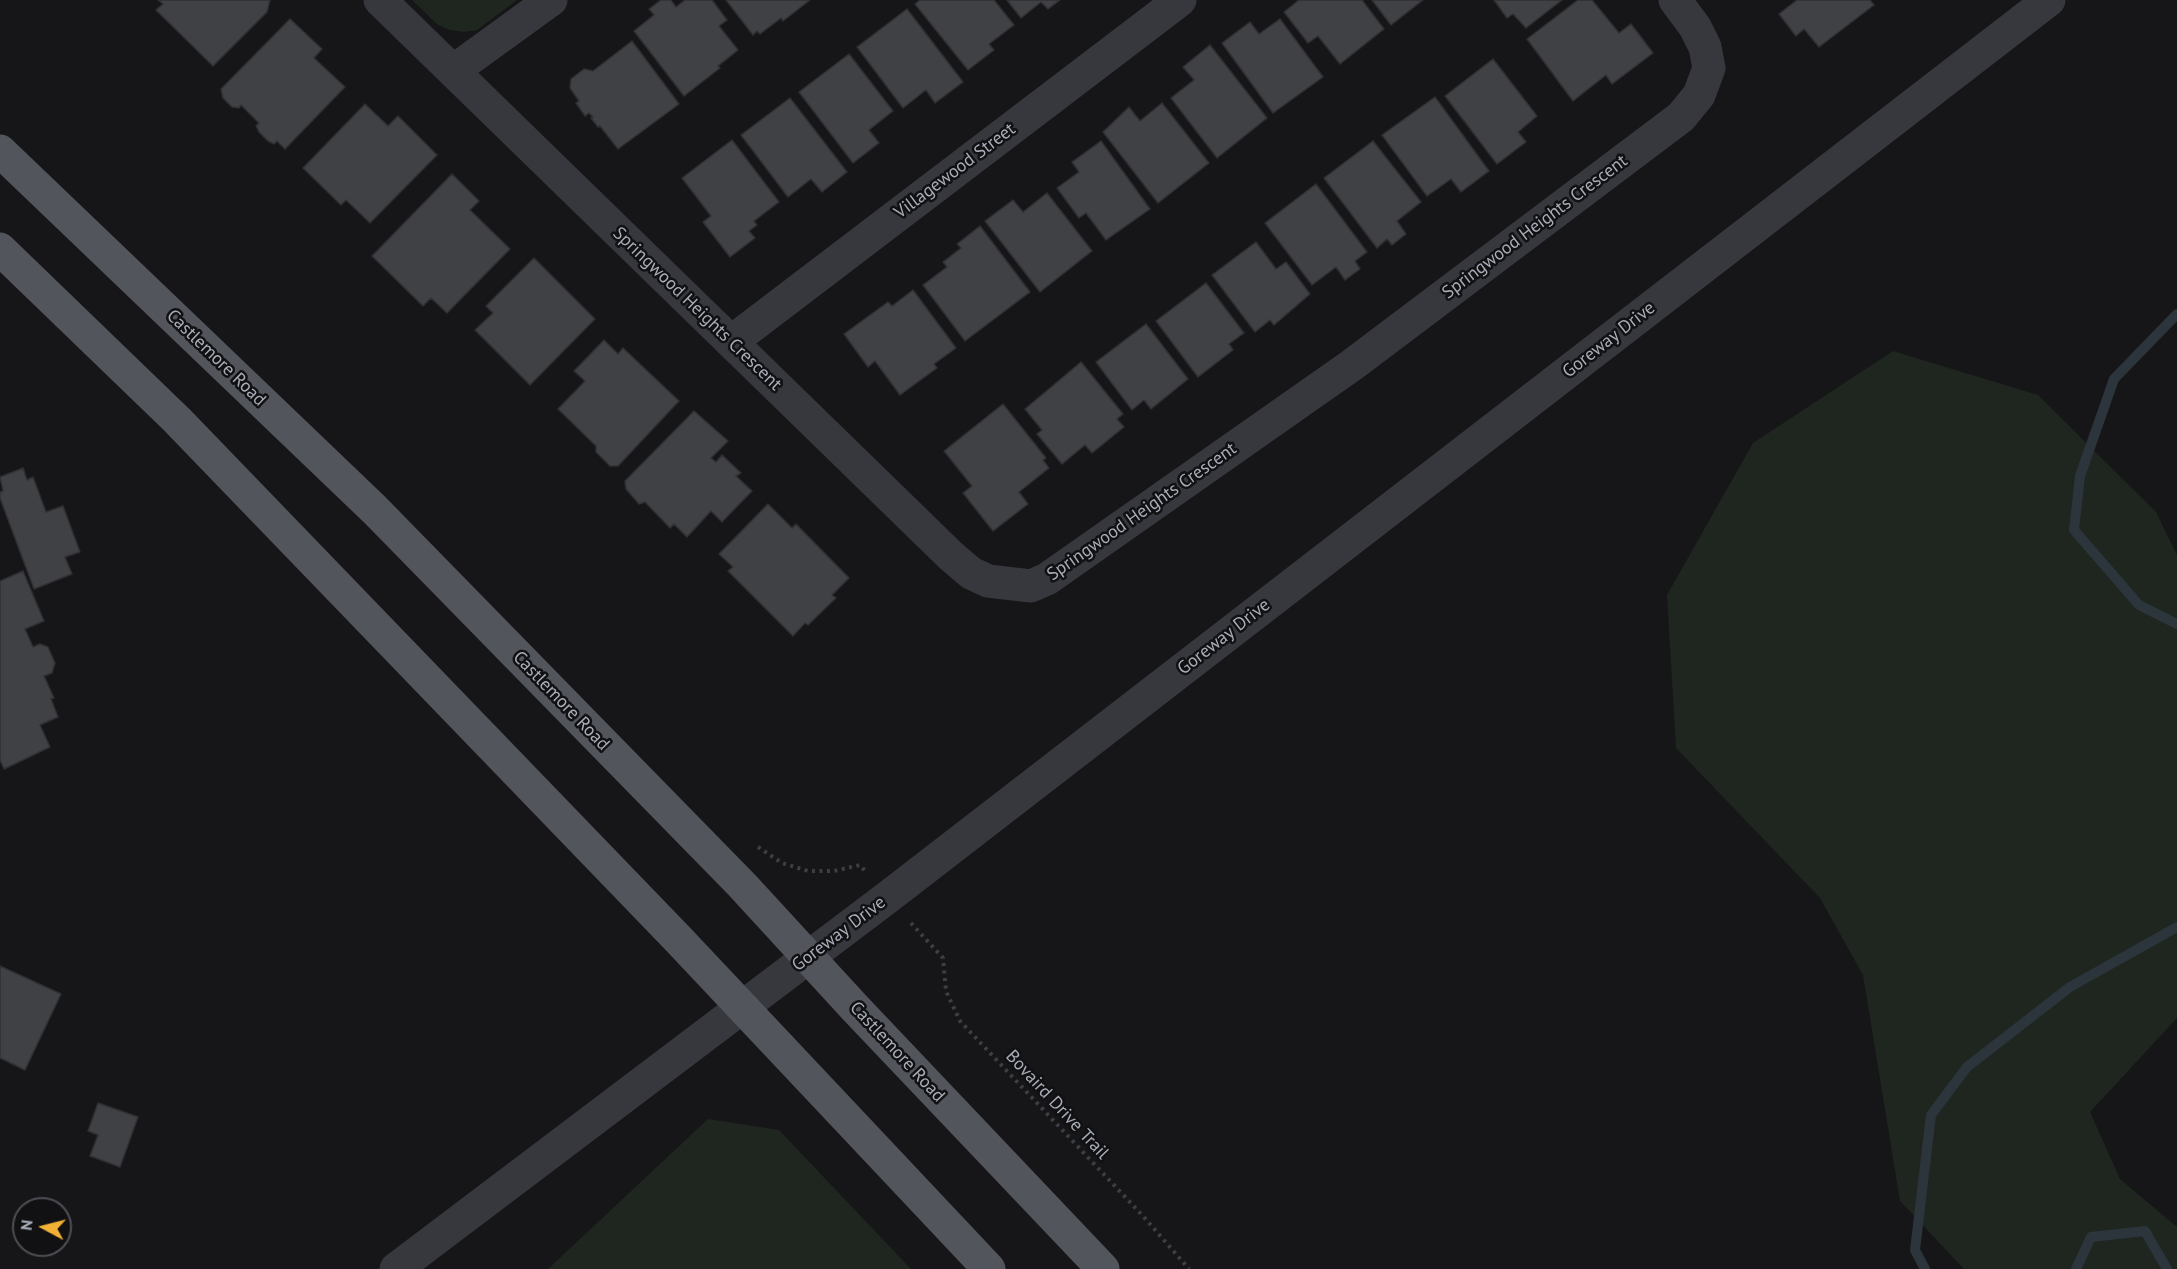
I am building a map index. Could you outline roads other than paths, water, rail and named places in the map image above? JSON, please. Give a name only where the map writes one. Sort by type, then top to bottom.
[{"type":"main road","name":"Castlemore Road","points":[[0,151],[375,510],[742,885],[1103,1269]]},
{"type":"main road","points":[[0,249],[177,420],[670,931],[989,1269]]},
{"type":"street","name":"Springwood Heights Crescent","points":[[380,0],[971,573],[988,581],[1031,586],[1047,579],[1352,365],[1681,117],[1700,95],[1709,68],[1706,46],[1675,0]]},
{"type":"street","points":[[453,72],[551,0]]},
{"type":"street","name":"Villagewood Street","points":[[731,342],[1180,0]]},
{"type":"street","name":"Goreway Drive","points":[[396,1269],[898,890],[2049,0]]},
{"type":"waterway","points":[[2177,314],[2114,379],[2080,476],[2074,530],[2139,605],[2177,624]]},
{"type":"waterway","points":[[1925,1269],[1915,1250],[1931,1115],[1967,1067],[2070,987],[2177,927]]},
{"type":"waterway","points":[[2076,1269],[2091,1237],[2145,1231],[2167,1269]]}]
